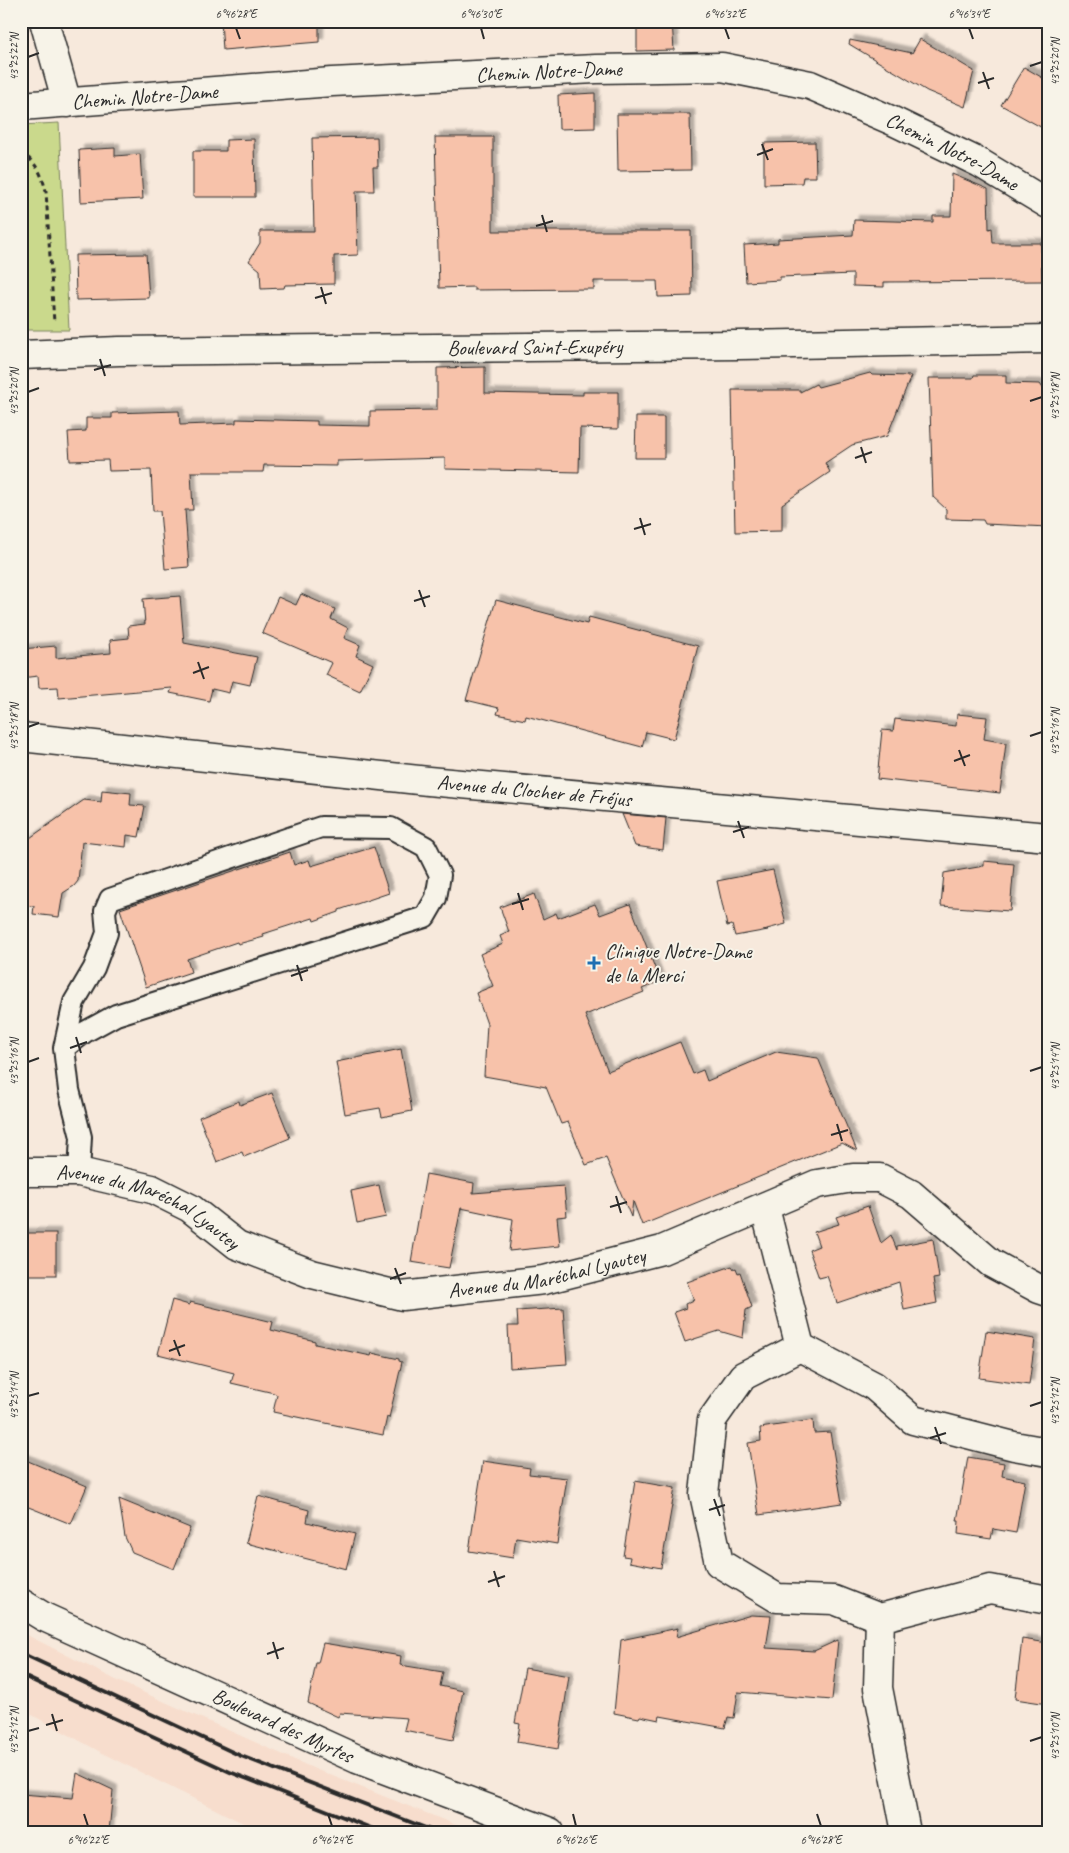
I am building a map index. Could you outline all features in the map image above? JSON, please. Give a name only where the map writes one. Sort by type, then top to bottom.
[{"type":"street","points":[[44,21],[67,103]]},
{"type":"street","name":"Chemin Notre-Dame","points":[[21,106],[332,82],[596,69],[722,67],[810,85],[893,121],[980,163],[1048,204]]},
{"type":"street","name":"Boulevard Saint-Exupéry","points":[[21,354],[119,351],[739,345],[1048,339]]},
{"type":"street","name":"Avenue du Clocher de Fréjus","points":[[21,737],[428,781],[1048,838]]},
{"type":"street","name":"Avenue du Maréchal Lyautey","points":[[21,1172],[79,1172],[152,1189],[190,1208],[237,1245],[312,1274],[402,1296],[544,1280],[662,1250],[765,1208],[817,1184],[853,1178],[880,1178],[911,1194],[991,1263],[1048,1292]]},
{"type":"street","points":[[765,1208],[800,1346],[874,1386],[913,1420],[1014,1446],[1048,1452]]},
{"type":"street","points":[[800,1346],[743,1376],[712,1420],[704,1494],[719,1563],[777,1598],[834,1600],[880,1618],[990,1589],[1048,1600]]},
{"type":"street","name":"Boulevard des Myrtes","points":[[21,1603],[44,1617],[357,1759],[550,1832]]},
{"type":"street","points":[[880,1618],[878,1688],[906,1832]]},
{"type":"lane","points":[[64,1048],[85,1032],[116,1016],[425,917],[436,898],[440,875],[426,846],[390,828],[321,828],[110,899],[105,911],[107,933],[94,968],[74,1002],[64,1048],[68,1090],[81,1137],[79,1172]]},
{"type":"path","points":[[21,152],[34,161],[42,175],[46,191],[56,353]]},
{"type":"shaded area","points":[[21,1632],[118,1681],[315,1769],[474,1832],[261,1832],[108,1756],[21,1709]]},
{"type":"green space","points":[[59,123],[69,330],[21,330],[21,125]]},
{"type":"building","points":[[221,21],[319,21],[319,42],[223,50]]},
{"type":"building","points":[[637,21],[672,21],[674,50],[637,51]]},
{"type":"building","points":[[920,39],[974,71],[965,107],[927,91],[849,44],[850,40],[912,53]]},
{"type":"building","points":[[1024,67],[1048,81],[1048,131],[1001,105]]},
{"type":"building","points":[[595,93],[595,128],[559,129],[558,95]]},
{"type":"building","points":[[617,114],[690,114],[691,170],[618,171]]},
{"type":"building","points":[[377,137],[378,167],[373,167],[374,191],[356,191],[358,255],[334,256],[334,284],[285,285],[284,288],[261,289],[260,270],[249,261],[260,243],[260,231],[314,231],[312,138]]},
{"type":"building","points":[[435,137],[493,137],[493,231],[691,231],[692,296],[658,297],[657,281],[594,281],[594,289],[474,290],[474,287],[439,288]]},
{"type":"building","points":[[254,139],[255,197],[193,197],[193,151],[226,151],[226,140]]},
{"type":"building","points":[[815,142],[816,177],[803,177],[802,183],[764,184],[764,143]]},
{"type":"building","points":[[115,148],[115,156],[140,154],[143,199],[81,202],[79,150]]},
{"type":"building","points":[[952,174],[988,189],[989,229],[992,228],[993,243],[1041,243],[1042,281],[884,282],[884,287],[853,286],[853,274],[780,277],[780,280],[746,282],[744,245],[778,243],[778,239],[853,235],[854,220],[933,222],[933,216],[951,216]]},
{"type":"building","points":[[146,254],[149,298],[76,300],[75,255]]},
{"type":"building","points":[[485,367],[485,393],[583,395],[583,392],[618,392],[618,429],[580,428],[579,472],[445,469],[445,458],[337,461],[337,466],[264,465],[263,472],[191,472],[193,510],[185,510],[189,567],[165,569],[160,511],[153,511],[151,470],[109,471],[108,460],[70,461],[68,432],[86,431],[86,418],[112,418],[112,413],[179,411],[180,425],[236,423],[236,419],[317,421],[317,425],[370,426],[370,411],[437,410],[437,368]]},
{"type":"building","points":[[870,373],[872,375],[911,376],[887,436],[852,445],[825,463],[830,472],[782,504],[782,531],[735,532],[732,390],[800,390],[800,392],[816,384],[818,387]]},
{"type":"building","points":[[974,375],[1006,375],[1006,383],[1040,384],[1048,395],[1048,527],[985,524],[983,520],[946,519],[946,509],[933,497],[929,378],[973,378]]},
{"type":"building","points":[[636,417],[664,417],[664,458],[635,458]]},
{"type":"building","points":[[301,594],[335,609],[331,619],[348,628],[344,638],[360,645],[356,656],[373,664],[360,691],[326,675],[332,663],[262,633],[278,597],[296,605]]},
{"type":"building","points":[[180,596],[184,643],[257,657],[250,685],[232,681],[229,693],[212,689],[209,701],[170,693],[172,688],[59,698],[58,687],[39,688],[38,676],[21,678],[21,649],[56,646],[56,658],[111,653],[110,640],[129,638],[128,626],[145,624],[143,599]]},
{"type":"building","points":[[496,600],[587,624],[589,617],[698,646],[674,739],[646,732],[642,747],[526,716],[525,720],[497,714],[499,708],[466,700]]},
{"type":"building","points":[[957,714],[987,717],[984,739],[1006,743],[1000,793],[877,779],[882,730],[893,731],[895,719],[956,726]]},
{"type":"building","points":[[102,790],[131,793],[130,805],[145,806],[139,837],[127,835],[126,847],[82,842],[78,881],[63,893],[59,917],[33,914],[34,906],[21,907],[21,852],[26,853],[27,840],[84,800],[101,802]]},
{"type":"building","points":[[622,814],[666,818],[663,850],[635,846]]},
{"type":"building","points":[[374,847],[389,893],[339,910],[339,912],[314,921],[313,918],[263,934],[264,937],[238,944],[237,942],[187,959],[191,972],[146,987],[120,909],[290,852],[294,865],[309,860],[311,866]]},
{"type":"building","points":[[984,861],[1014,864],[1010,911],[941,906],[944,873],[984,866]]},
{"type":"building","points":[[773,870],[786,924],[768,930],[735,936],[732,925],[727,926],[717,881]]},
{"type":"building","points":[[534,894],[543,919],[556,913],[558,918],[595,904],[600,915],[630,904],[660,981],[642,989],[644,992],[585,1015],[608,1071],[680,1042],[693,1074],[703,1070],[707,1081],[776,1052],[818,1058],[857,1151],[842,1143],[642,1225],[633,1201],[631,1217],[606,1158],[586,1165],[568,1122],[561,1124],[546,1087],[484,1076],[487,1024],[476,993],[493,986],[480,954],[503,944],[500,936],[509,932],[500,907]]},
{"type":"building","points":[[401,1049],[412,1111],[382,1117],[380,1108],[345,1114],[336,1062]]},
{"type":"building","points":[[272,1093],[290,1138],[244,1157],[242,1152],[217,1162],[199,1117],[239,1101],[240,1105]]},
{"type":"building","points":[[426,1174],[474,1183],[473,1193],[564,1186],[567,1216],[557,1217],[560,1246],[509,1251],[513,1219],[461,1208],[449,1268],[411,1262]]},
{"type":"building","points":[[379,1185],[386,1217],[357,1223],[351,1191]]},
{"type":"building","points":[[868,1206],[881,1243],[891,1235],[897,1250],[897,1246],[933,1239],[939,1278],[933,1279],[937,1303],[904,1310],[899,1282],[837,1303],[827,1276],[819,1278],[809,1250],[819,1246],[814,1232],[839,1224],[836,1217]]},
{"type":"building","points":[[21,1233],[56,1233],[56,1275],[21,1275]]},
{"type":"building","points":[[732,1266],[734,1269],[736,1268],[738,1273],[740,1272],[752,1307],[746,1310],[743,1338],[719,1331],[685,1342],[674,1312],[686,1308],[685,1304],[694,1300],[687,1282]]},
{"type":"building","points":[[172,1300],[189,1305],[190,1302],[273,1322],[271,1330],[315,1341],[315,1344],[371,1356],[372,1353],[399,1359],[402,1362],[389,1418],[387,1417],[383,1435],[273,1412],[277,1395],[274,1393],[231,1383],[234,1373],[158,1354]]},
{"type":"building","points":[[563,1308],[567,1364],[510,1368],[508,1326],[518,1326],[517,1311]]},
{"type":"building","points":[[986,1331],[1035,1339],[1029,1385],[979,1378]]},
{"type":"building","points":[[813,1420],[814,1433],[830,1432],[842,1503],[759,1515],[748,1443],[761,1441],[760,1428]]},
{"type":"building","points":[[968,1457],[1004,1463],[1002,1476],[1025,1481],[1016,1533],[993,1529],[991,1539],[958,1534],[959,1521],[957,1521]]},
{"type":"building","points":[[21,1458],[87,1486],[71,1524],[21,1504]]},
{"type":"building","points":[[483,1461],[530,1468],[529,1474],[567,1478],[557,1544],[516,1537],[513,1558],[469,1551]]},
{"type":"building","points":[[635,1481],[675,1488],[661,1568],[629,1562],[630,1557],[623,1556]]},
{"type":"building","points":[[258,1496],[309,1510],[307,1522],[355,1534],[346,1569],[246,1543]]},
{"type":"building","points":[[119,1499],[190,1528],[174,1569],[132,1552],[125,1537]]},
{"type":"building","points":[[751,1615],[771,1616],[766,1648],[814,1651],[838,1640],[832,1700],[738,1692],[734,1718],[728,1717],[725,1728],[660,1716],[659,1720],[614,1713],[621,1640],[678,1628],[676,1637]]},
{"type":"building","points":[[1022,1639],[1048,1643],[1048,1704],[1015,1699]]},
{"type":"building","points":[[323,1643],[401,1656],[400,1665],[443,1672],[440,1686],[463,1691],[453,1740],[404,1730],[407,1718],[340,1713],[338,1717],[308,1703],[316,1663],[318,1663]]},
{"type":"building","points":[[525,1668],[569,1676],[558,1749],[517,1742],[520,1724],[515,1723]]},
{"type":"building","points":[[77,1773],[113,1790],[109,1832],[21,1832],[21,1794],[73,1798]]},
{"type":"railway","points":[[21,1653],[241,1756],[436,1832]]},
{"type":"railway","points":[[21,1675],[230,1772],[381,1832]]},
{"type":"place","name":"Clinique Notre-Dame de la Merci","points":[[594,963]]}]
